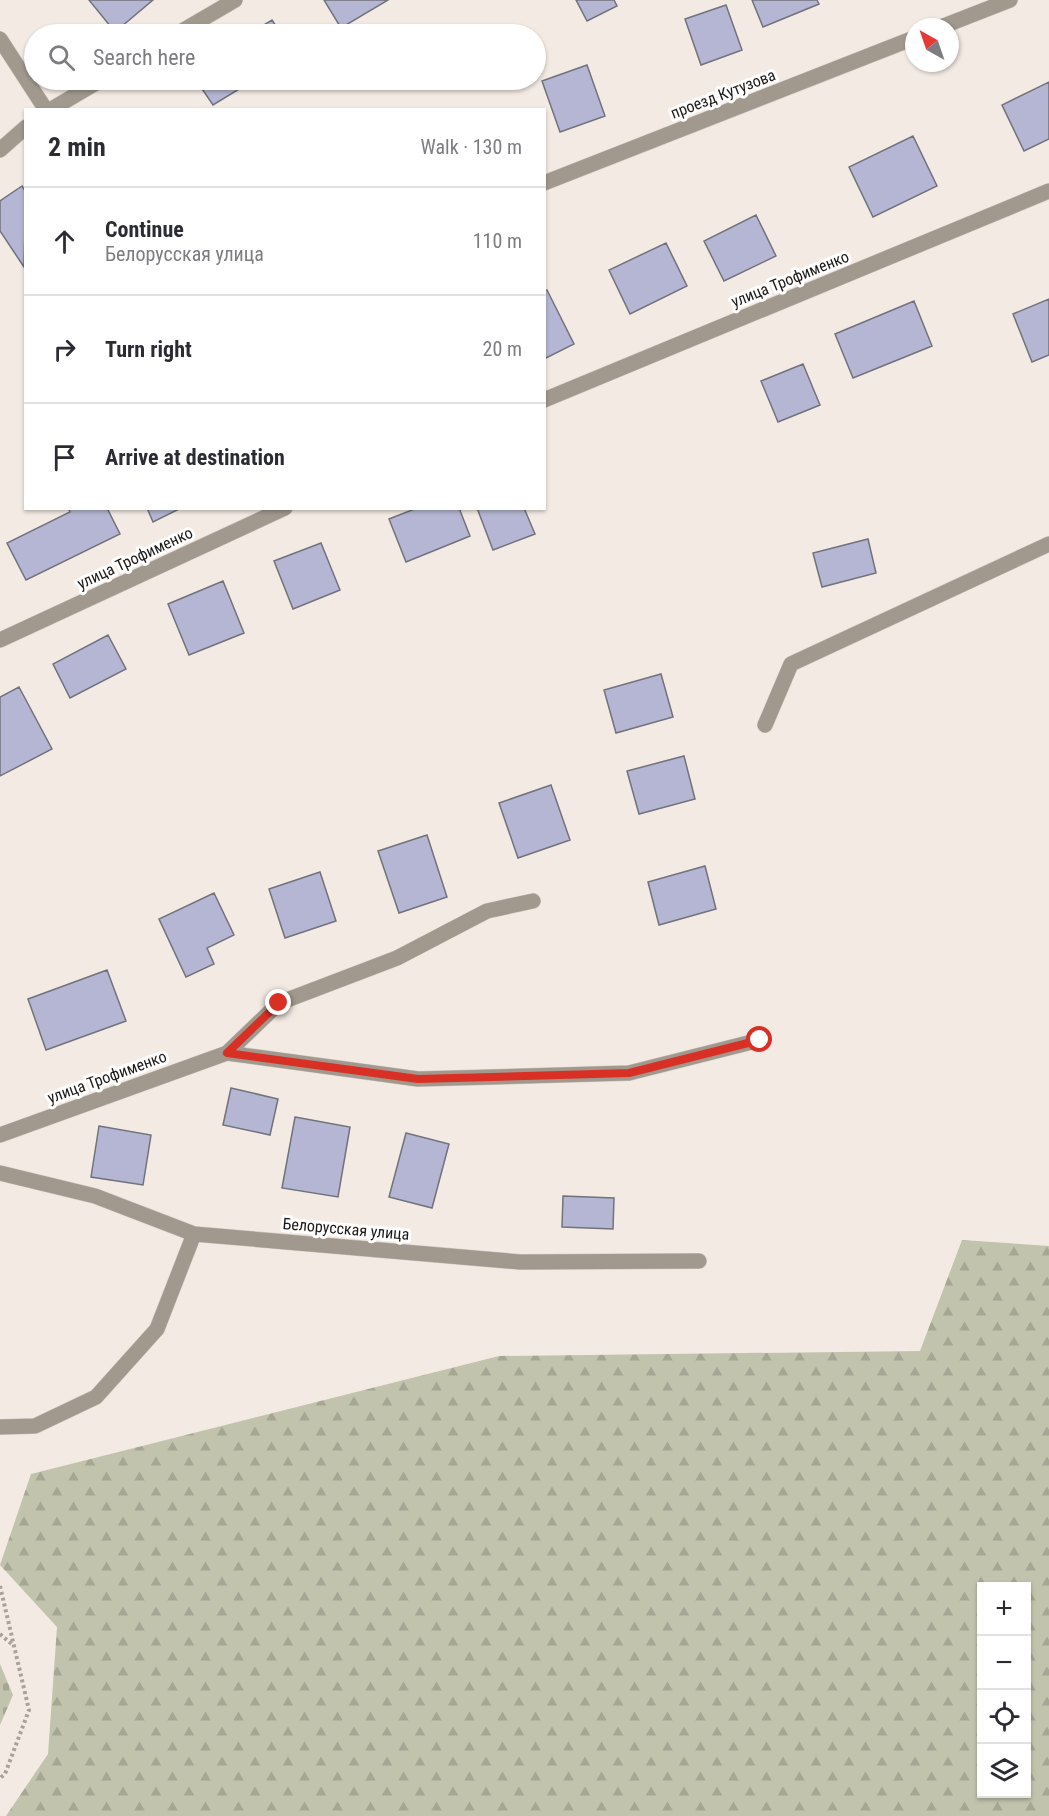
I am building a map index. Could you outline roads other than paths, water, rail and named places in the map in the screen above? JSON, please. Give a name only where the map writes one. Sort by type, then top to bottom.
[{"type":"street","points":[[194,24],[235,0]]},
{"type":"street","points":[[959,20],[1010,0]]},
{"type":"street","points":[[0,39],[24,76]]},
{"type":"street","name":"проезд Кутузова","points":[[546,182],[905,42]]},
{"type":"street","points":[[33,90],[45,108]]},
{"type":"street","points":[[53,108],[84,90]]},
{"type":"street","points":[[0,150],[24,130]]},
{"type":"street","name":"улица Трофименко","points":[[546,399],[1049,191]]},
{"type":"street","name":"улица Трофименко","points":[[0,640],[281,510]]},
{"type":"street","points":[[765,725],[791,664],[1049,544]]},
{"type":"street","points":[[227,1053],[279,1003],[397,958],[487,911],[533,901]]},
{"type":"street","points":[[227,1053],[418,1079],[629,1073],[760,1040]]},
{"type":"street","name":"улица Трофименко","points":[[0,1136],[227,1053]]},
{"type":"street","name":"Белорусская улица","points":[[0,1173],[95,1196],[194,1234],[520,1262],[699,1261]]},
{"type":"street","points":[[0,1427],[35,1426],[96,1397],[157,1329],[194,1234]]}]
